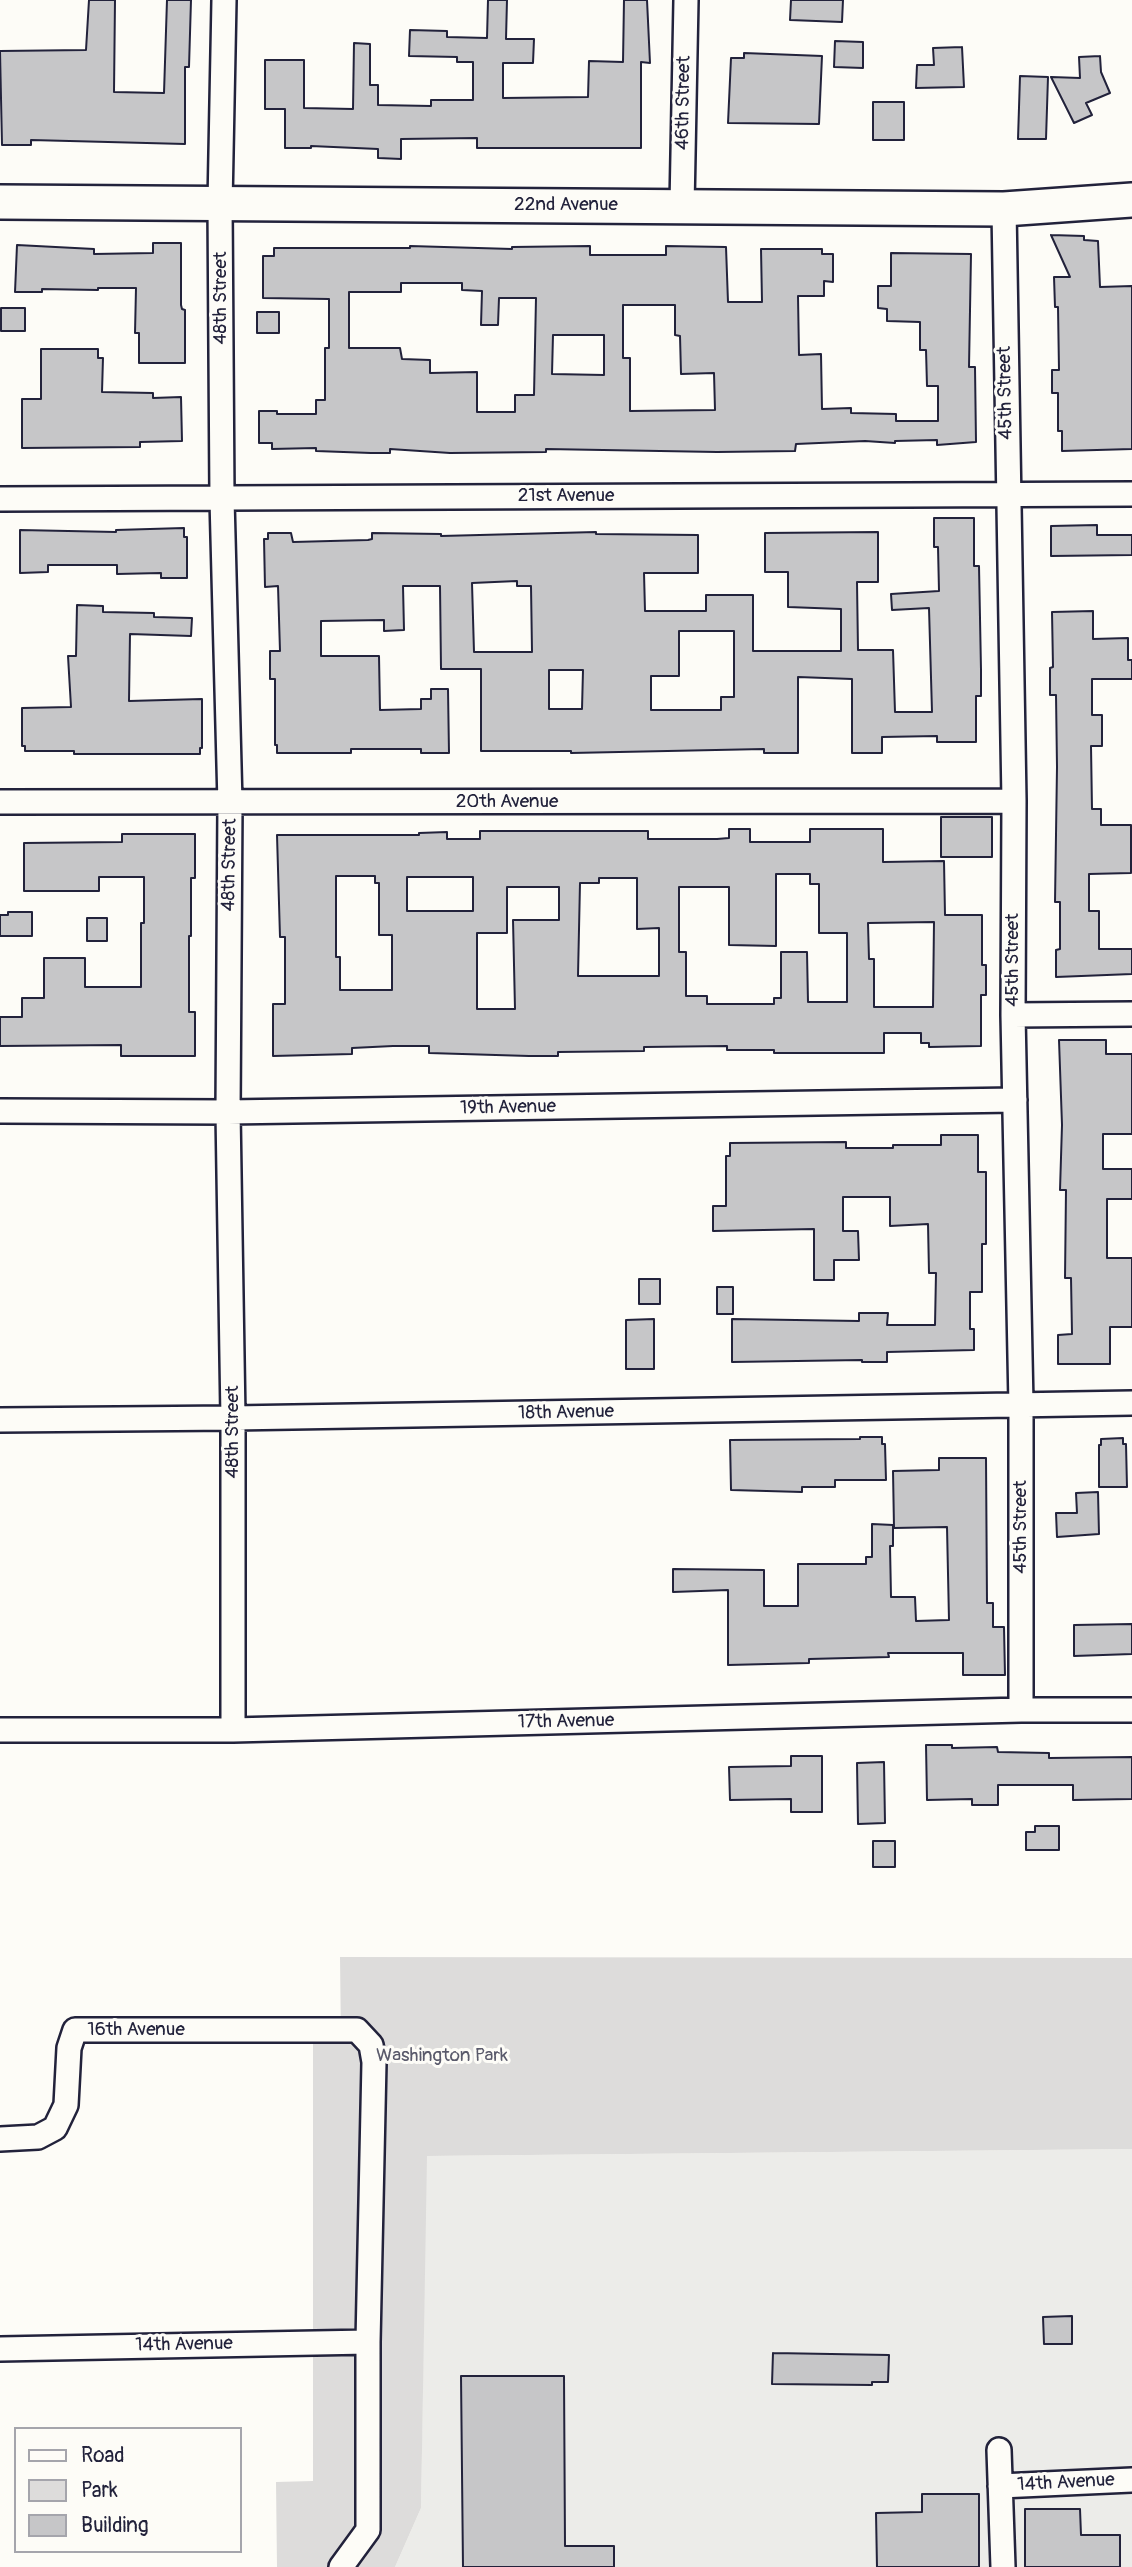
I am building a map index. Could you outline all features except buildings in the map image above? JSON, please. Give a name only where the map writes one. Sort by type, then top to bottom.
[{"type":"street","name":"48th Street","points":[[224,0],[220,204],[222,499],[230,803],[228,1112],[233,1418],[233,1730]]},
{"type":"street","name":"46th Street","points":[[682,206],[686,0]]},
{"type":"street","name":"22nd Avenue","points":[[0,202],[1004,209],[1132,201]]},
{"type":"street","name":"45th Street","points":[[1004,209],[1014,801],[1013,1016],[1021,1405],[1021,1710]]},
{"type":"street","name":"21st Avenue","points":[[0,499],[1132,494]]},
{"type":"street","name":"20th Avenue","points":[[0,802],[1014,801]]},
{"type":"street","points":[[1013,1016],[1132,1014]]},
{"type":"street","name":"19th Avenue","points":[[0,1111],[228,1112],[1015,1100]]},
{"type":"street","name":"18th Avenue","points":[[0,1420],[1132,1403]]},
{"type":"street","name":"17th Avenue","points":[[0,1730],[233,1730],[1021,1710],[1132,1710]]},
{"type":"street","name":"16th Avenue","points":[[0,2140],[38,2137],[55,2128],[66,2105],[69,2048],[75,2030],[357,2030],[371,2045],[374,2062],[369,2342]]},
{"type":"street","points":[[341,2567],[369,2530],[369,2342]]},
{"type":"street","name":"14th Avenue","points":[[0,2348],[369,2342]]},
{"type":"street","points":[[999,2450],[1003,2567]]},
{"type":"street","name":"14th Avenue","points":[[1000,2486],[1132,2480]]},
{"type":"shaded area","points":[[1132,2149],[1132,2567],[395,2567],[421,2508],[426,2156]]},
{"type":"green space","name":"Washington Park","points":[[340,1957],[1132,1958],[1132,2149],[427,2156],[421,2508],[395,2567],[277,2567],[276,2482],[313,2481],[313,2041],[341,2041]]}]
